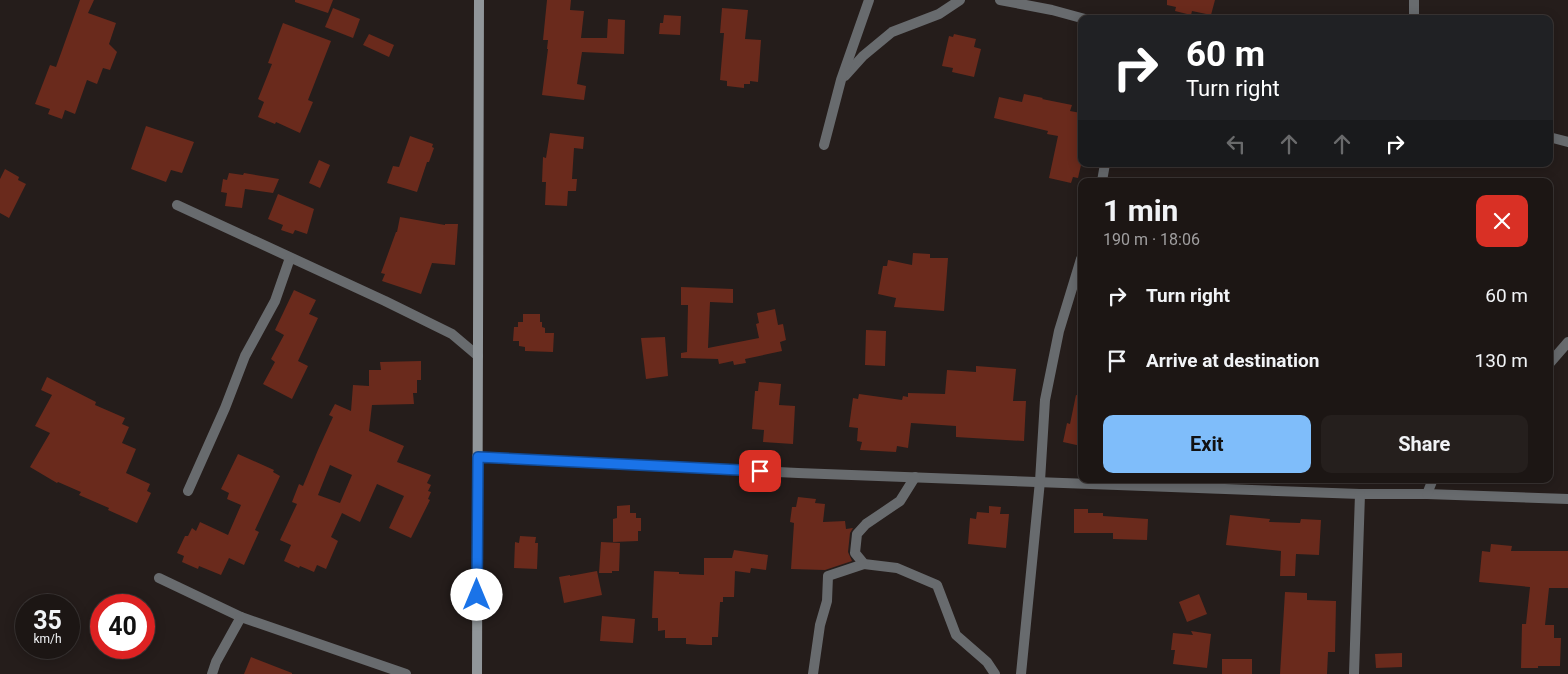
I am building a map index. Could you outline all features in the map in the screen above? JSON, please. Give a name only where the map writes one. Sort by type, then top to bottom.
[{"type":"street","points":[[477,674],[479,0]]},
{"type":"street","points":[[824,145],[841,80],[869,0]]},
{"type":"street","points":[[841,80],[863,56],[892,32],[940,14],[960,0]]},
{"type":"street","points":[[1000,0],[1078,17]]},
{"type":"street","points":[[1414,0],[1414,15]]},
{"type":"street","points":[[1553,138],[1568,142]]},
{"type":"street","points":[[177,205],[452,334],[478,356]]},
{"type":"street","points":[[188,491],[246,356],[275,301],[290,258]]},
{"type":"street","points":[[1021,674],[1040,481],[1045,400],[1059,331],[1078,269]]},
{"type":"street","points":[[1553,359],[1568,342]]},
{"type":"street","points":[[478,457],[1078,483]]},
{"type":"street","points":[[864,564],[855,553],[857,534],[866,524],[900,501],[915,477]]},
{"type":"street","points":[[1089,483],[1360,494],[1427,494],[1568,499]]},
{"type":"street","points":[[1427,494],[1431,483]]},
{"type":"street","points":[[1354,674],[1360,494]]},
{"type":"street","points":[[813,674],[820,625],[827,601],[828,576],[864,564],[897,568],[937,585],[956,635],[987,662],[996,674]]},
{"type":"street","points":[[159,578],[241,617],[406,674]]},
{"type":"street","points":[[212,674],[216,662],[241,617]]},
{"type":"building","points":[[80,0],[94,0],[88,13],[116,23],[109,44],[117,52],[110,70],[103,68],[97,84],[87,80],[75,114],[65,110],[62,119],[48,114],[50,109],[35,104],[50,65],[56,67]]},
{"type":"building","points":[[295,0],[333,0],[328,13],[295,2]]},
{"type":"building","points":[[547,0],[571,0],[570,10],[584,11],[581,38],[607,38],[608,19],[625,20],[624,54],[582,52],[577,84],[586,86],[584,100],[542,95],[548,49],[548,40],[543,40]]},
{"type":"building","points":[[1167,0],[1215,0],[1211,15],[1192,11],[1191,15],[1175,11],[1176,7],[1167,5]]},
{"type":"building","points":[[333,8],[360,19],[353,38],[325,27]]},
{"type":"building","points":[[722,8],[748,10],[745,39],[761,40],[758,82],[750,81],[750,84],[744,84],[744,88],[727,86],[727,81],[720,80],[724,33],[720,33]]},
{"type":"building","points":[[664,15],[681,16],[680,35],[659,34],[660,23],[663,23]]},
{"type":"building","points":[[283,23],[331,41],[308,100],[313,102],[300,133],[276,122],[275,124],[258,117],[264,102],[258,99],[272,64],[268,63]]},
{"type":"building","points":[[369,34],[394,45],[389,57],[363,45]]},
{"type":"building","points":[[954,34],[976,39],[974,47],[981,49],[974,77],[952,72],[953,68],[942,66],[949,36],[953,37]]},
{"type":"building","points":[[1024,94],[1072,105],[1070,111],[1078,112],[1078,167],[1081,167],[1078,178],[1073,177],[1071,183],[1049,178],[1058,136],[1047,134],[1048,131],[994,118],[999,97],[1022,102]]},
{"type":"building","points":[[146,126],[194,142],[182,173],[171,170],[166,182],[131,169]]},
{"type":"building","points":[[550,133],[584,137],[583,149],[574,148],[572,179],[577,179],[576,191],[568,191],[567,206],[545,205],[546,182],[542,182],[543,157],[546,158]]},
{"type":"building","points":[[410,136],[433,144],[432,147],[434,148],[417,192],[387,183],[393,166],[399,167]]},
{"type":"building","points":[[319,160],[330,165],[320,188],[309,183]]},
{"type":"building","points":[[5,169],[19,177],[18,180],[26,184],[9,218],[0,213],[0,179]]},
{"type":"building","points":[[229,173],[243,175],[244,173],[279,179],[273,193],[245,189],[242,208],[225,206],[227,193],[221,192],[223,179],[227,180]]},
{"type":"building","points":[[278,194],[314,209],[307,234],[295,230],[293,234],[281,230],[283,225],[268,219]]},
{"type":"building","points":[[400,217],[445,225],[458,224],[455,265],[432,263],[421,294],[382,281],[385,274],[381,273],[397,232]]},
{"type":"building","points":[[913,253],[930,254],[930,258],[948,258],[944,311],[894,307],[896,298],[878,294],[883,266],[887,266],[888,260],[912,265]]},
{"type":"building","points":[[681,287],[733,289],[733,303],[710,302],[708,348],[759,338],[756,324],[759,323],[757,313],[775,309],[778,325],[783,324],[786,340],[780,342],[782,351],[745,359],[746,363],[734,365],[733,361],[719,364],[718,359],[681,358],[681,353],[687,352],[688,305],[681,305]]},
{"type":"building","points":[[294,290],[316,300],[309,314],[318,318],[298,361],[308,366],[292,399],[263,384],[275,362],[271,359],[284,335],[275,330]]},
{"type":"building","points":[[523,314],[540,314],[540,322],[542,322],[542,327],[545,328],[545,333],[554,333],[553,352],[525,351],[525,347],[519,346],[519,341],[513,341],[514,327],[518,327],[518,322],[523,322]]},
{"type":"building","points":[[866,330],[886,331],[885,366],[865,365]]},
{"type":"building","points":[[665,337],[668,376],[646,379],[641,338]]},
{"type":"building","points":[[421,361],[421,380],[417,380],[417,393],[413,393],[414,404],[372,405],[369,431],[404,446],[397,462],[431,475],[427,483],[431,485],[428,491],[431,492],[428,499],[430,500],[411,538],[389,528],[404,496],[377,484],[360,522],[342,513],[331,537],[338,541],[326,569],[317,565],[314,572],[300,566],[299,568],[284,561],[291,545],[280,540],[297,504],[292,502],[299,484],[303,486],[333,417],[329,415],[335,404],[351,411],[353,385],[369,386],[369,370],[381,370],[380,362]],"holes":[[[330,465],[352,475],[340,503],[318,495]]]},
{"type":"building","points":[[976,366],[1016,369],[1013,401],[1026,401],[1024,441],[956,437],[956,426],[911,423],[908,448],[897,446],[896,452],[860,450],[862,442],[857,441],[858,428],[849,427],[853,398],[858,399],[859,394],[902,400],[903,396],[908,397],[908,393],[945,394],[947,370],[976,372]]},
{"type":"building","points":[[47,377],[96,402],[95,405],[125,418],[122,424],[129,427],[122,443],[136,449],[126,473],[150,484],[147,491],[151,493],[137,523],[79,495],[81,492],[57,483],[30,467],[50,433],[35,426],[52,395],[41,390]]},
{"type":"building","points":[[759,382],[781,384],[779,405],[795,406],[793,444],[763,442],[764,430],[752,429],[755,391],[758,391]]},
{"type":"building","points":[[1076,395],[1078,395],[1078,445],[1063,442],[1067,423],[1070,424]]},
{"type":"building","points":[[238,454],[274,470],[273,472],[280,476],[255,530],[259,532],[244,565],[229,558],[221,575],[199,566],[198,569],[182,562],[184,556],[177,553],[185,536],[188,536],[192,528],[196,531],[200,522],[228,535],[241,505],[227,499],[229,493],[221,489]]},
{"type":"building","points":[[798,497],[816,499],[815,503],[825,504],[823,522],[845,521],[846,529],[853,528],[850,533],[848,552],[852,561],[825,570],[791,569],[794,523],[790,522],[792,507],[796,507]]},
{"type":"building","points":[[630,505],[630,513],[636,513],[636,518],[641,518],[641,531],[638,531],[638,541],[613,542],[613,519],[617,518],[617,506]]},
{"type":"building","points":[[989,506],[1001,507],[1000,514],[1009,514],[1006,548],[968,544],[970,518],[976,519],[977,512],[989,513]]},
{"type":"building","points":[[1074,509],[1088,509],[1088,513],[1103,513],[1103,516],[1148,519],[1147,540],[1113,539],[1113,533],[1074,533]]},
{"type":"building","points":[[1230,515],[1270,519],[1269,522],[1300,523],[1301,519],[1321,520],[1319,555],[1296,554],[1295,576],[1280,576],[1281,551],[1226,545]]},
{"type":"building","points":[[520,536],[536,537],[535,543],[538,543],[537,569],[514,568],[515,542],[519,543]]},
{"type":"building","points":[[601,542],[620,543],[619,571],[599,573]]},
{"type":"building","points":[[1491,544],[1512,546],[1511,551],[1568,551],[1568,588],[1549,588],[1545,625],[1554,625],[1554,638],[1561,638],[1560,666],[1521,668],[1522,624],[1526,624],[1530,587],[1479,582],[1482,551],[1490,552]]},
{"type":"building","points":[[734,550],[768,555],[766,570],[751,568],[750,573],[735,571],[734,597],[723,597],[723,602],[720,602],[718,637],[712,637],[712,645],[686,644],[686,638],[665,638],[665,630],[658,631],[658,618],[652,618],[654,571],[704,575],[704,558],[732,558]]},
{"type":"building","points":[[597,571],[602,595],[564,603],[559,577]]},
{"type":"building","points":[[1285,592],[1307,593],[1307,600],[1336,601],[1335,652],[1328,652],[1327,674],[1280,674]]},
{"type":"building","points":[[1199,594],[1207,614],[1187,622],[1179,602]]},
{"type":"building","points":[[602,616],[635,619],[633,643],[600,641]]},
{"type":"building","points":[[1191,631],[1211,634],[1207,668],[1173,664],[1175,650],[1171,650],[1173,633],[1193,635]]},
{"type":"building","points":[[1402,653],[1402,667],[1376,668],[1375,654]]},
{"type":"building","points":[[251,657],[292,673],[292,674],[244,674]]},
{"type":"building","points":[[1222,659],[1252,659],[1252,674],[1222,674]]},
{"type":"route","points":[[477,595],[478,457],[760,471]]}]
